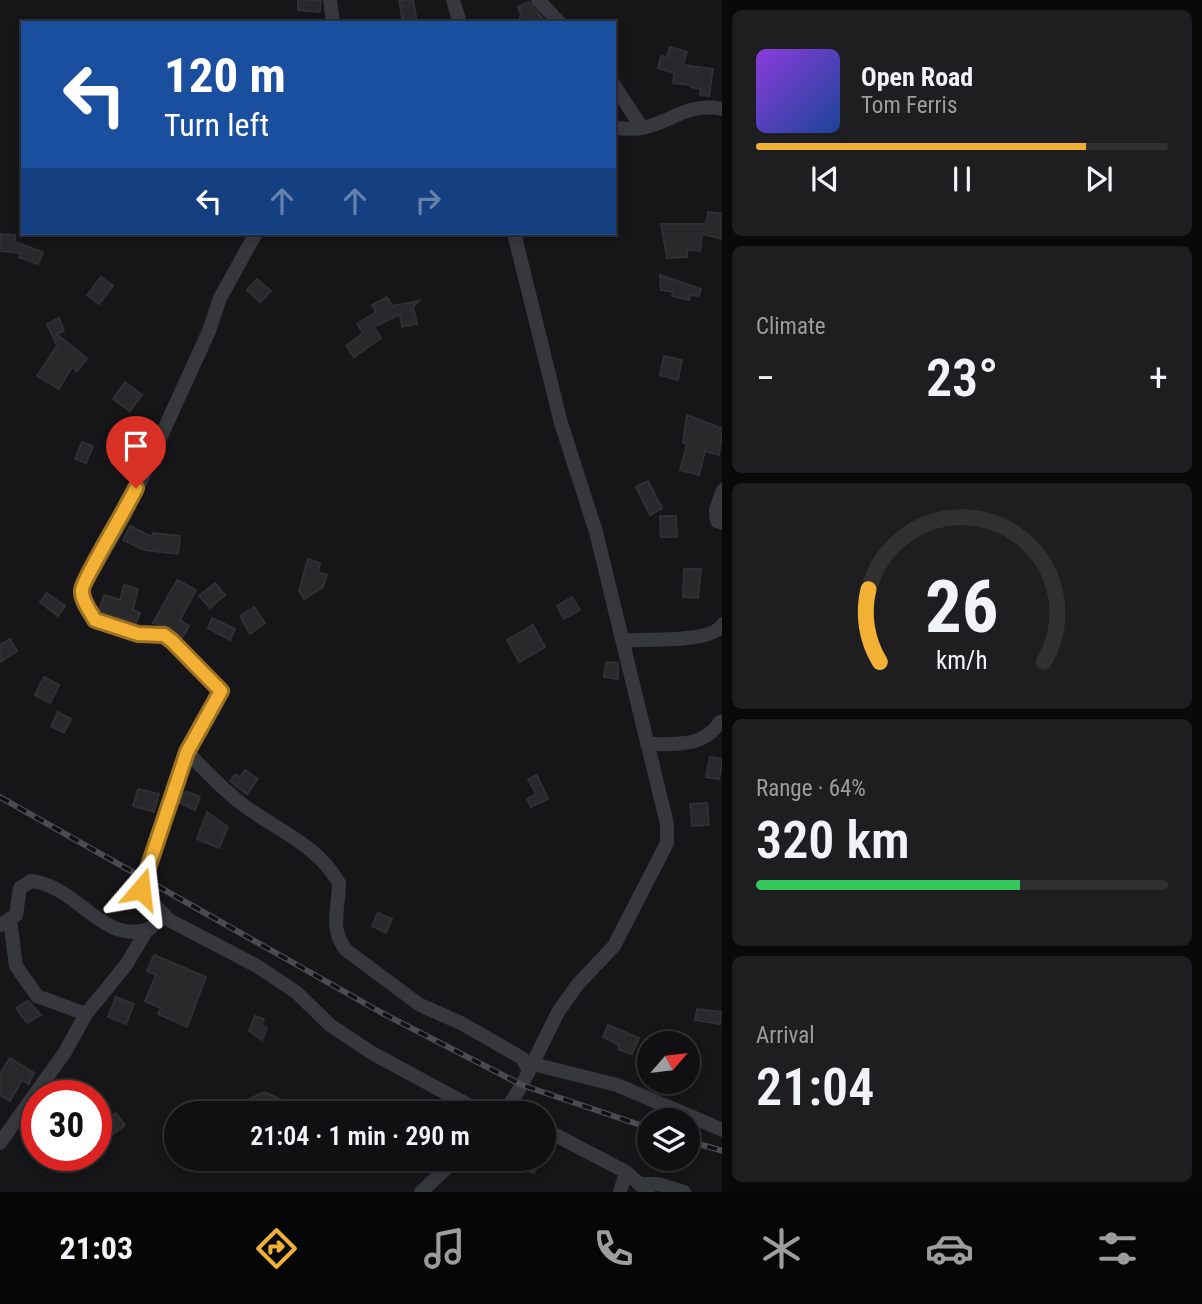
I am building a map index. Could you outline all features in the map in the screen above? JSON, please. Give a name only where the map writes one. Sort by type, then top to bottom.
[{"type":"street","points":[[330,0],[333,21]]},
{"type":"street","points":[[453,0],[459,21]]},
{"type":"street","points":[[538,0],[557,21]]},
{"type":"street","points":[[616,88],[642,128]]},
{"type":"street","points":[[616,128],[642,128],[684,110],[705,106],[722,109]]},
{"type":"street","points":[[255,235],[220,298],[208,331],[125,515],[81,592],[95,620],[138,634],[164,635],[218,685],[219,695],[187,752],[140,885],[143,894],[169,920],[257,966],[296,992],[330,1025],[372,1053],[461,1101]]},
{"type":"street","points":[[510,1101],[531,1067],[558,1012],[578,984],[614,946],[665,850],[667,824],[596,532],[561,423],[514,235]]},
{"type":"street","points":[[722,493],[715,514],[717,521],[722,523]]},
{"type":"street","points":[[623,641],[698,638],[717,632],[722,625]]},
{"type":"street","points":[[647,744],[699,741],[711,734],[720,722]]},
{"type":"street","points":[[187,752],[243,805],[306,845],[329,867],[339,883],[334,912],[339,942],[420,1005],[461,1023],[522,1058],[531,1067],[617,1085],[722,1130]]},
{"type":"street","points":[[86,1014],[37,996],[16,966],[5,922],[16,915],[20,888],[31,881],[49,883],[121,933],[147,930],[169,920]]},
{"type":"street","points":[[0,1143],[65,1052],[86,1014],[127,965],[147,930]]},
{"type":"street","points":[[556,1135],[626,1172],[646,1188],[658,1184],[684,1192]]},
{"type":"street","points":[[421,1192],[443,1171]]},
{"type":"street","points":[[620,1192],[626,1172]]},
{"type":"building","points":[[298,0],[321,0],[320,12],[298,10]]},
{"type":"building","points":[[399,0],[413,0],[417,21],[403,21]]},
{"type":"building","points":[[529,2],[543,19],[519,21],[521,14],[518,7]]},
{"type":"building","points":[[670,47],[687,52],[683,65],[713,69],[709,96],[700,95],[701,89],[691,85],[673,83],[674,73],[658,68],[661,56],[667,57]]},
{"type":"building","points":[[708,212],[722,214],[722,239],[702,234],[700,251],[687,250],[687,257],[667,258],[661,224],[706,224]]},
{"type":"building","points":[[0,234],[15,235],[15,242],[43,252],[38,264],[19,257],[20,253],[0,251]]},
{"type":"building","points":[[660,275],[701,289],[699,296],[690,295],[689,300],[672,296],[673,292],[661,290]]},
{"type":"building","points":[[101,277],[113,286],[99,304],[87,295]]},
{"type":"building","points":[[257,279],[271,291],[260,302],[247,290]]},
{"type":"building","points":[[387,297],[392,306],[419,301],[413,307],[417,324],[402,327],[400,314],[374,327],[381,338],[354,357],[346,346],[363,333],[357,324],[376,312],[372,305]]},
{"type":"building","points":[[59,318],[64,331],[57,334],[87,359],[77,371],[72,367],[59,389],[37,376],[57,346],[47,324]]},
{"type":"building","points":[[664,356],[682,360],[678,380],[660,375]]},
{"type":"building","points":[[125,382],[142,395],[130,411],[113,399]]},
{"type":"building","points":[[687,415],[722,429],[719,455],[705,451],[699,475],[680,470],[687,444],[683,443]]},
{"type":"building","points":[[82,442],[93,446],[86,463],[75,459]]},
{"type":"building","points":[[648,481],[662,508],[650,515],[636,487]]},
{"type":"building","points":[[660,516],[676,516],[677,537],[661,537]]},
{"type":"building","points":[[130,526],[152,537],[153,533],[180,536],[178,554],[144,550],[123,540]]},
{"type":"building","points":[[308,559],[320,563],[318,572],[327,575],[323,587],[304,599],[299,591]]},
{"type":"building","points":[[684,569],[701,569],[698,598],[683,597]]},
{"type":"building","points":[[177,580],[196,590],[180,620],[189,626],[182,638],[170,627],[153,623]]},
{"type":"building","points":[[215,583],[225,595],[210,608],[199,596]]},
{"type":"building","points":[[124,585],[138,589],[133,610],[140,613],[136,623],[102,612],[100,608],[104,595],[120,600]]},
{"type":"building","points":[[47,593],[65,606],[58,616],[40,602]]},
{"type":"building","points":[[572,597],[580,610],[564,619],[557,606]]},
{"type":"building","points":[[254,607],[265,623],[250,634],[240,616]]},
{"type":"building","points":[[212,618],[235,629],[230,640],[208,628]]},
{"type":"building","points":[[533,625],[545,647],[519,662],[507,640]]},
{"type":"building","points":[[10,639],[17,651],[0,662],[0,645]]},
{"type":"building","points":[[606,662],[618,663],[618,679],[604,677]]},
{"type":"building","points":[[44,677],[59,685],[50,703],[35,695]]},
{"type":"building","points":[[58,712],[71,719],[64,733],[51,726]]},
{"type":"building","points":[[710,757],[722,759],[719,779],[706,777]]},
{"type":"building","points":[[245,770],[258,779],[247,794],[230,781],[235,774],[240,777]]},
{"type":"building","points":[[537,775],[548,799],[531,807],[527,799],[536,794],[528,779]]},
{"type":"building","points":[[138,789],[159,794],[154,812],[133,806]]},
{"type":"building","points":[[183,793],[200,797],[195,810],[180,803]]},
{"type":"building","points":[[707,803],[709,825],[692,826],[690,804]]},
{"type":"building","points":[[207,812],[228,827],[219,848],[197,839]]},
{"type":"building","points":[[378,913],[392,919],[386,933],[372,926]]},
{"type":"building","points":[[154,955],[206,977],[187,1027],[158,1014],[161,1008],[145,1001],[156,975],[147,971]]},
{"type":"building","points":[[116,997],[134,1004],[126,1024],[108,1017]]},
{"type":"building","points":[[28,1001],[41,1015],[27,1023],[16,1008]]},
{"type":"building","points":[[697,1009],[721,1012],[720,1024],[695,1020]]},
{"type":"building","points":[[255,1016],[264,1019],[261,1025],[267,1028],[262,1040],[249,1031]]},
{"type":"building","points":[[608,1025],[637,1037],[637,1043],[632,1054],[618,1049],[619,1045],[603,1037]]},
{"type":"building","points":[[10,1058],[34,1073],[31,1080],[21,1080],[10,1101],[0,1095],[0,1074]]},
{"type":"building","points":[[264,1092],[284,1101],[246,1101]]},
{"type":"building","points":[[116,1113],[125,1125],[112,1134],[112,1116]]},
{"type":"railway","points":[[0,797],[382,1013],[522,1085],[637,1124]]},
{"type":"railway","points":[[700,1144],[722,1151]]},
{"type":"route","points":[[136,488],[125,515],[83,583],[83,600],[95,620],[138,634],[164,635],[200,667],[221,691],[187,752],[140,885],[141,889]]}]
